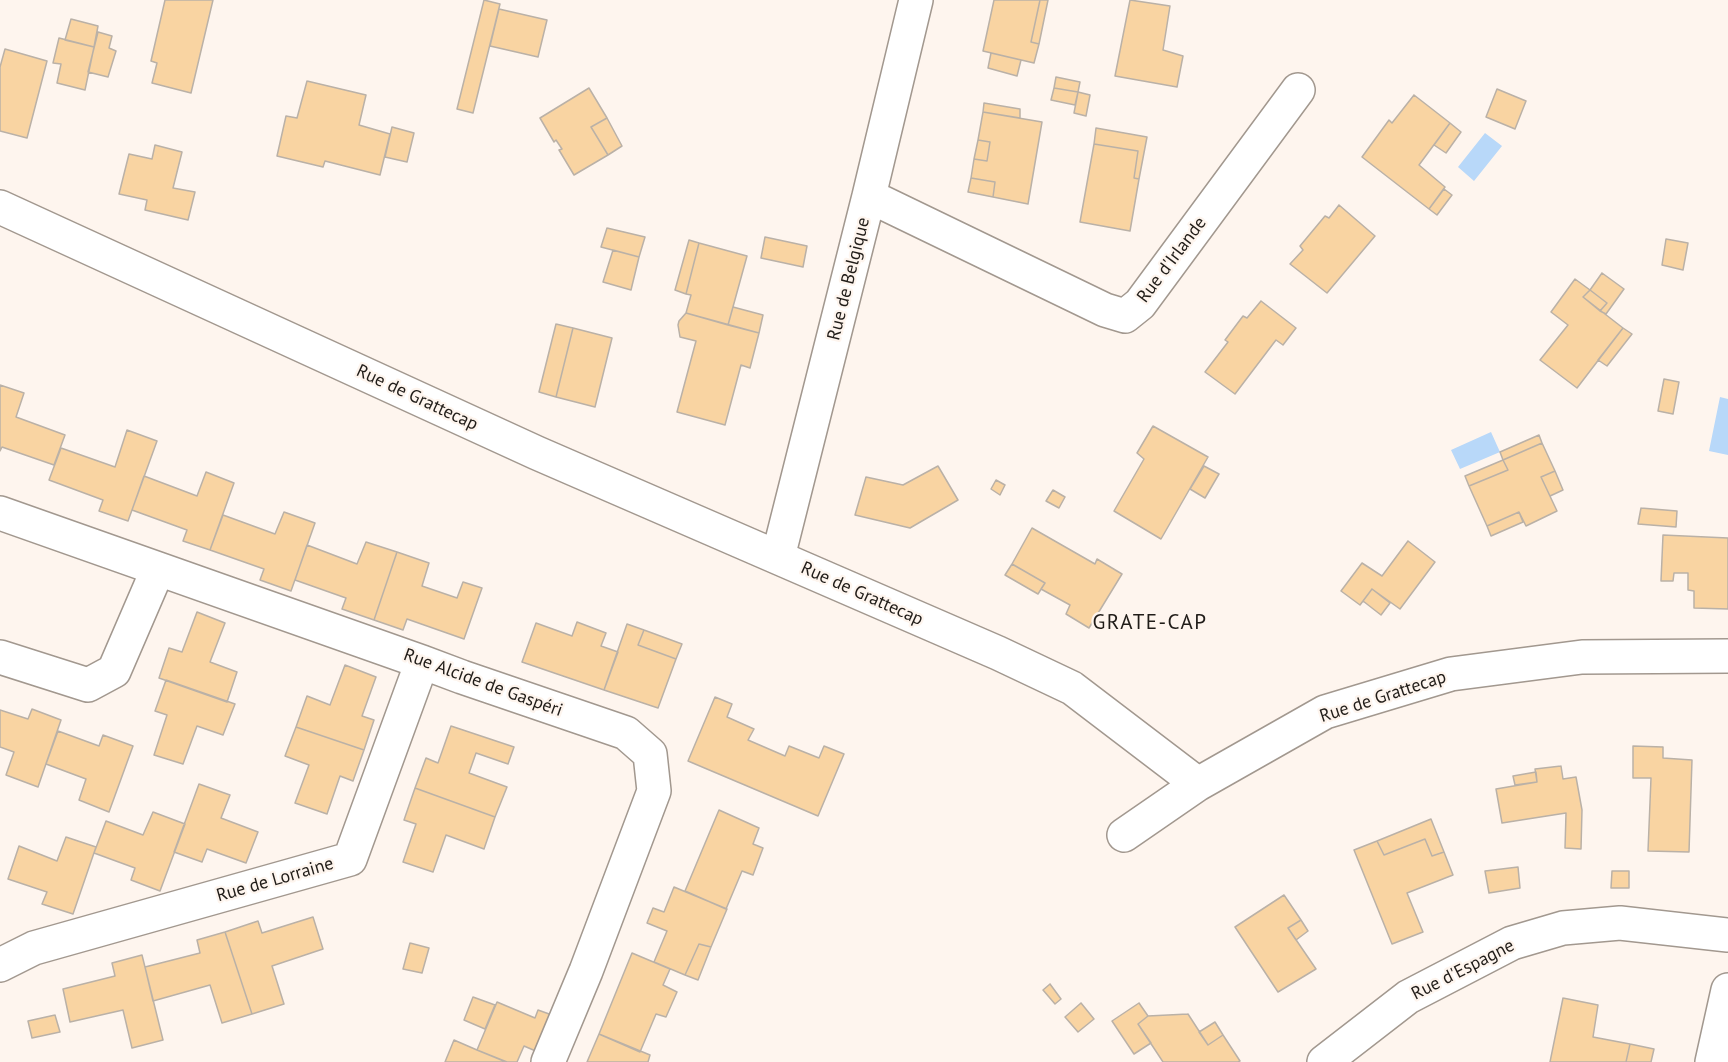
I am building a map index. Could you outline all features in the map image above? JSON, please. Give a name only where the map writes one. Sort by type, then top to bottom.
[{"type":"street","name":"Rue de Belgique","points":[[778,557],[916,0]]},
{"type":"street","name":"Rue d'Irlande","points":[[869,196],[1105,310],[1125,316],[1140,304],[1298,90]]},
{"type":"street","name":"Rue de Grattecap","points":[[0,207],[537,453],[998,653],[1072,688],[1198,784],[1325,712],[1451,674],[1582,657],[1728,656]]},
{"type":"street","name":"Rue Alcide de Gaspéri","points":[[0,513],[626,733],[650,754],[654,791],[586,971],[548,1062]]},
{"type":"street","points":[[0,657],[88,686],[114,670],[158,569]]},
{"type":"street","name":"Rue de Lorraine","points":[[0,964],[34,948],[350,859],[422,662]]},
{"type":"street","points":[[1124,835],[1198,784]]},
{"type":"street","name":"Rue d'Espagne","points":[[1324,1062],[1408,998],[1512,943],[1563,928],[1620,923],[1728,935]]},
{"type":"street","points":[[1712,1062],[1728,990]]},
{"type":"water","points":[[1485,133],[1502,146],[1474,181],[1458,167]]},
{"type":"water","points":[[1720,397],[1728,399],[1728,455],[1709,451]]},
{"type":"water","points":[[1491,432],[1500,452],[1460,469],[1451,450]]},
{"type":"building","points":[[165,0],[213,0],[191,93],[152,83],[157,63],[151,61]]},
{"type":"building","points":[[484,0],[500,4],[473,113],[457,109]]},
{"type":"building","points":[[994,0],[1040,0],[1031,42],[1039,44],[1034,63],[983,51]]},
{"type":"building","points":[[1040,0],[1048,0],[1039,44],[1031,42]]},
{"type":"building","points":[[1130,0],[1170,6],[1163,50],[1183,56],[1177,87],[1115,76]]},
{"type":"building","points":[[499,9],[547,20],[538,57],[490,46]]},
{"type":"building","points":[[71,19],[98,26],[94,47],[65,40]]},
{"type":"building","points":[[98,32],[112,36],[109,48],[116,51],[108,77],[88,72]]},
{"type":"building","points":[[59,38],[94,47],[85,90],[57,83],[61,64],[53,63]]},
{"type":"building","points":[[5,49],[47,61],[27,138],[0,131],[0,67]]},
{"type":"building","points":[[991,53],[1021,60],[1017,76],[988,68]]},
{"type":"building","points":[[1056,77],[1080,82],[1078,92],[1054,88]]},
{"type":"building","points":[[307,81],[366,95],[359,125],[390,134],[380,175],[325,161],[323,167],[277,156],[286,116],[297,118]]},
{"type":"building","points":[[589,88],[607,118],[591,127],[608,155],[574,175],[559,150],[562,149],[556,140],[554,142],[540,118]]},
{"type":"building","points":[[1054,88],[1078,92],[1075,105],[1051,100]]},
{"type":"building","points":[[1497,89],[1526,101],[1515,129],[1486,117]]},
{"type":"building","points":[[1078,92],[1090,95],[1086,116],[1074,113]]},
{"type":"building","points":[[1414,95],[1450,123],[1419,165],[1445,187],[1429,209],[1362,157],[1389,120],[1392,123]]},
{"type":"building","points":[[984,103],[1020,109],[1020,118],[983,112]]},
{"type":"building","points":[[983,112],[1042,122],[1028,204],[993,197],[995,182],[971,178],[974,159],[987,161],[990,142],[978,140]]},
{"type":"building","points":[[607,118],[622,146],[608,155],[591,127]]},
{"type":"building","points":[[1450,123],[1461,132],[1446,153],[1434,145]]},
{"type":"building","points":[[392,127],[414,133],[407,162],[385,157]]},
{"type":"building","points":[[1096,128],[1147,137],[1139,179],[1134,178],[1138,151],[1094,144]]},
{"type":"building","points":[[978,140],[990,142],[987,161],[974,159]]},
{"type":"building","points":[[1094,144],[1138,151],[1134,178],[1139,179],[1130,231],[1080,222]]},
{"type":"building","points":[[155,145],[182,152],[173,188],[195,192],[188,220],[145,210],[147,200],[119,194],[129,154],[152,159]]},
{"type":"building","points":[[971,178],[995,182],[993,197],[968,192]]},
{"type":"building","points":[[1444,189],[1452,195],[1437,215],[1429,209]]},
{"type":"building","points":[[1339,205],[1375,236],[1327,293],[1290,264],[1303,250],[1300,246],[1325,216],[1329,218]]},
{"type":"building","points":[[607,228],[645,237],[639,257],[601,247]]},
{"type":"building","points":[[765,237],[807,246],[803,267],[761,258]]},
{"type":"building","points":[[1666,239],[1688,243],[1683,270],[1662,265]]},
{"type":"building","points":[[689,240],[699,243],[686,294],[675,290]]},
{"type":"building","points":[[699,243],[747,256],[728,325],[686,313],[691,295],[686,294]]},
{"type":"building","points":[[613,250],[639,257],[631,290],[603,282]]},
{"type":"building","points":[[1602,273],[1624,289],[1606,314],[1600,311],[1607,303],[1590,290]]},
{"type":"building","points":[[1575,279],[1590,290],[1583,297],[1623,328],[1577,388],[1540,360],[1568,325],[1551,312]]},
{"type":"building","points":[[1590,290],[1607,303],[1600,311],[1583,297]]},
{"type":"building","points":[[1261,301],[1296,328],[1283,345],[1276,340],[1235,394],[1205,372],[1228,342],[1225,340],[1243,316],[1247,318]]},
{"type":"building","points":[[733,307],[763,315],[759,333],[728,325]]},
{"type":"building","points":[[686,313],[759,333],[750,368],[741,365],[725,425],[677,412],[696,341],[680,337],[679,321]]},
{"type":"building","points":[[556,324],[573,328],[556,397],[539,392]]},
{"type":"building","points":[[573,328],[612,338],[595,407],[556,397]]},
{"type":"building","points":[[1623,328],[1632,334],[1607,366],[1598,360]]},
{"type":"building","points":[[1664,379],[1679,382],[1673,414],[1658,411]]},
{"type":"building","points":[[0,385],[24,393],[16,417],[65,435],[54,465],[2,447],[0,451]]},
{"type":"building","points":[[1153,426],[1208,457],[1161,539],[1114,511],[1144,459],[1137,453]]},
{"type":"building","points":[[127,430],[157,441],[128,521],[99,511],[103,500],[49,480],[61,448],[115,467]]},
{"type":"building","points":[[1539,435],[1542,443],[1503,460],[1500,452]]},
{"type":"building","points":[[1542,443],[1555,471],[1541,477],[1557,511],[1526,526],[1519,512],[1487,526],[1469,486],[1508,470],[1503,460]]},
{"type":"building","points":[[1503,460],[1508,470],[1469,486],[1465,476]]},
{"type":"building","points":[[938,466],[958,500],[910,528],[855,515],[866,477],[903,485]]},
{"type":"building","points":[[1204,466],[1219,474],[1205,498],[1190,489]]},
{"type":"building","points":[[1555,471],[1563,490],[1550,496],[1541,477]]},
{"type":"building","points":[[206,472],[234,483],[210,550],[183,541],[187,530],[132,510],[144,476],[197,496]]},
{"type":"building","points":[[996,480],[1005,485],[1000,495],[991,489]]},
{"type":"building","points":[[1053,490],[1065,497],[1059,508],[1046,501]]},
{"type":"building","points":[[1641,508],[1677,511],[1676,527],[1638,524]]},
{"type":"building","points":[[284,512],[315,523],[291,591],[260,580],[264,569],[210,550],[223,515],[275,534]]},
{"type":"building","points":[[1519,512],[1523,522],[1491,536],[1487,526]]},
{"type":"building","points":[[1032,528],[1095,564],[1097,559],[1122,574],[1089,628],[1066,614],[1070,605],[1041,589],[1045,583],[1012,564]]},
{"type":"building","points":[[1663,535],[1728,538],[1728,609],[1694,608],[1694,591],[1688,590],[1688,573],[1674,573],[1673,581],[1661,581]]},
{"type":"building","points":[[1408,541],[1435,562],[1400,609],[1372,589],[1360,605],[1341,591],[1362,563],[1382,576]]},
{"type":"building","points":[[366,542],[397,552],[374,620],[342,609],[346,598],[295,580],[307,545],[357,564]]},
{"type":"building","points":[[397,552],[429,563],[422,586],[457,598],[463,582],[482,588],[464,639],[407,619],[403,630],[374,620]]},
{"type":"building","points":[[1012,564],[1045,583],[1038,594],[1005,575]]},
{"type":"building","points":[[1372,589],[1390,603],[1381,615],[1363,601]]},
{"type":"building","points":[[197,612],[225,623],[210,662],[237,672],[227,702],[159,678],[169,648],[182,652]]},
{"type":"building","points":[[577,622],[606,633],[601,646],[618,652],[604,690],[522,662],[536,623],[572,636]]},
{"type":"building","points":[[627,624],[644,630],[638,645],[676,659],[658,708],[604,690]]},
{"type":"building","points":[[644,630],[682,644],[676,659],[638,645]]},
{"type":"building","points":[[345,665],[376,677],[362,716],[374,720],[364,750],[296,727],[307,696],[330,705]]},
{"type":"building","points":[[166,680],[235,704],[223,735],[197,726],[183,764],[154,755],[167,715],[155,711]]},
{"type":"building","points":[[715,697],[732,704],[727,717],[754,729],[748,740],[785,756],[789,746],[819,758],[824,746],[844,754],[818,816],[688,761]]},
{"type":"building","points":[[32,709],[61,720],[38,787],[6,775],[14,752],[0,747],[0,710],[28,719]]},
{"type":"building","points":[[451,726],[514,747],[508,764],[476,753],[469,773],[507,787],[495,817],[415,788],[426,758],[438,763]]},
{"type":"building","points":[[296,727],[364,750],[353,781],[340,776],[327,814],[295,803],[309,765],[285,756]]},
{"type":"building","points":[[58,731],[99,746],[103,735],[133,746],[109,812],[79,800],[86,779],[46,764]]},
{"type":"building","points":[[1633,746],[1663,747],[1663,758],[1692,760],[1689,852],[1648,851],[1651,778],[1633,778]]},
{"type":"building","points":[[1561,766],[1563,779],[1576,777],[1582,810],[1581,849],[1565,848],[1566,813],[1502,823],[1496,789],[1537,782],[1535,769]]},
{"type":"building","points":[[1536,772],[1537,782],[1515,785],[1513,776]]},
{"type":"building","points":[[199,784],[230,795],[221,818],[258,832],[246,863],[207,849],[202,862],[174,852]]},
{"type":"building","points":[[415,788],[495,817],[484,849],[446,835],[433,872],[403,862],[416,824],[404,820]]},
{"type":"building","points":[[719,810],[759,828],[753,844],[763,848],[753,875],[742,871],[726,909],[685,891]]},
{"type":"building","points":[[153,812],[185,824],[160,891],[131,880],[135,868],[94,853],[106,821],[143,835]]},
{"type":"building","points":[[1431,819],[1444,852],[1432,856],[1425,839],[1384,855],[1377,841]]},
{"type":"building","points":[[66,837],[96,847],[73,914],[42,904],[47,892],[8,879],[19,846],[57,861]]},
{"type":"building","points":[[1425,839],[1432,856],[1444,852],[1453,875],[1407,893],[1423,932],[1392,944],[1354,850],[1377,841],[1384,855]]},
{"type":"building","points":[[1518,867],[1520,888],[1489,893],[1485,871]]},
{"type":"building","points":[[1612,871],[1629,871],[1629,888],[1611,888]]},
{"type":"building","points":[[674,887],[727,909],[711,947],[699,944],[685,975],[654,962],[667,931],[647,923],[653,908],[664,912]]},
{"type":"building","points":[[1284,895],[1301,920],[1288,928],[1316,969],[1278,992],[1235,927]]},
{"type":"building","points":[[313,917],[323,949],[272,966],[284,1004],[252,1014],[225,932],[258,921],[262,933]]},
{"type":"building","points":[[1301,920],[1308,931],[1296,940],[1288,928]]},
{"type":"building","points":[[225,932],[252,1014],[222,1023],[210,985],[153,1001],[145,967],[200,953],[197,940]]},
{"type":"building","points":[[410,943],[429,948],[422,973],[403,969]]},
{"type":"building","points":[[699,944],[711,947],[698,980],[685,975]]},
{"type":"building","points":[[632,953],[670,969],[663,985],[677,992],[666,1017],[656,1014],[640,1052],[599,1034]]},
{"type":"building","points":[[142,955],[163,1040],[132,1048],[123,1010],[70,1022],[63,989],[115,976],[112,963]]},
{"type":"building","points":[[1050,984],[1061,999],[1055,1004],[1043,990]]},
{"type":"building","points":[[473,997],[495,1005],[485,1029],[464,1020]]},
{"type":"building","points":[[1563,998],[1598,1005],[1593,1037],[1630,1044],[1626,1062],[1550,1062]]},
{"type":"building","points":[[497,1002],[535,1018],[538,1010],[552,1015],[538,1052],[524,1046],[517,1062],[507,1062],[477,1050]]},
{"type":"building","points":[[1081,1003],[1094,1019],[1078,1032],[1065,1017]]},
{"type":"building","points":[[1139,1003],[1148,1016],[1138,1024],[1151,1043],[1134,1054],[1112,1021]]},
{"type":"building","points":[[1188,1014],[1208,1045],[1223,1035],[1240,1061],[1163,1062],[1138,1024],[1148,1016]]},
{"type":"building","points":[[55,1015],[60,1032],[32,1038],[28,1021]]},
{"type":"building","points":[[1215,1022],[1223,1035],[1208,1045],[1199,1032]]},
{"type":"building","points":[[599,1034],[650,1055],[648,1062],[587,1062]]},
{"type":"building","points":[[454,1040],[477,1050],[506,1062],[445,1062]]},
{"type":"building","points":[[1630,1044],[1654,1049],[1651,1062],[1626,1062]]},
{"type":"district","name":"GRATE-CAP","points":[[1150,623]]}]
